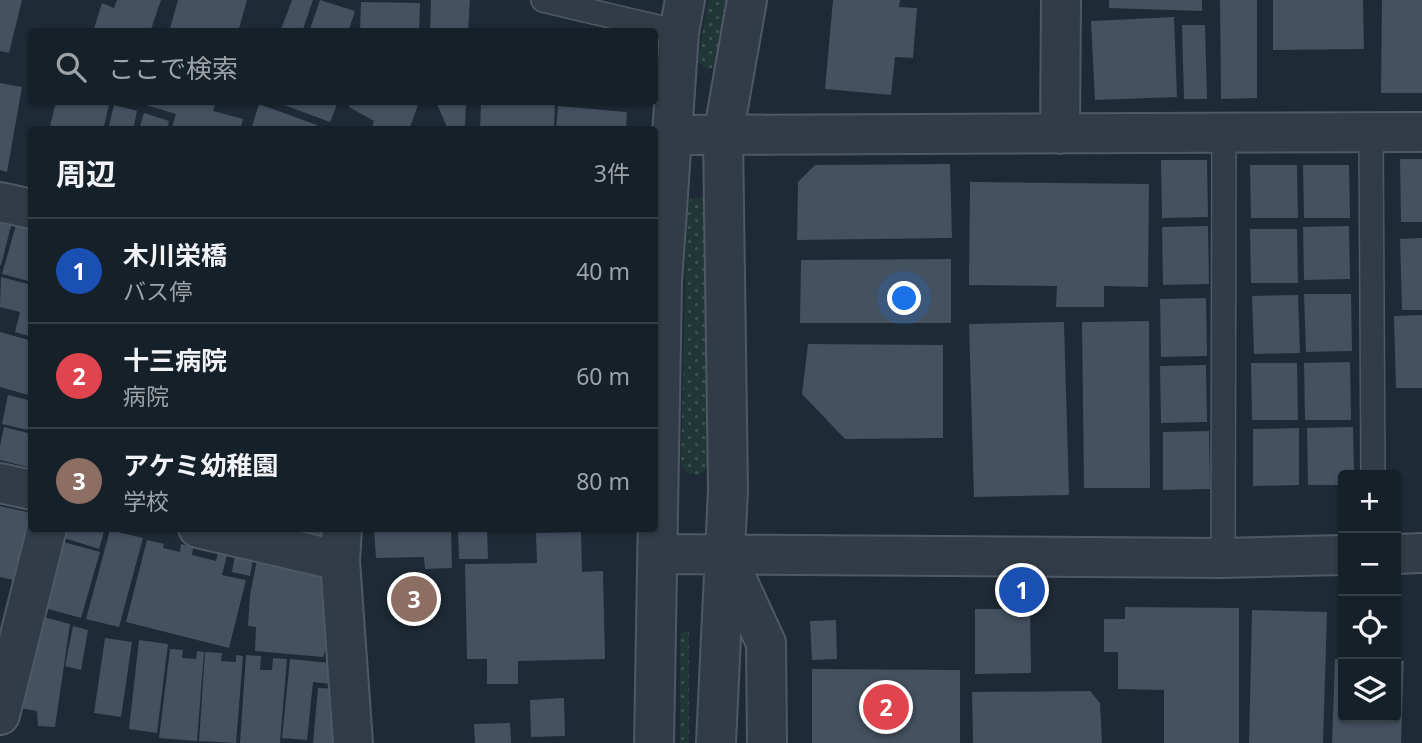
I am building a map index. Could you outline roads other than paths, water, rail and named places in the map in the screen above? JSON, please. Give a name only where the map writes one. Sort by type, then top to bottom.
[{"type":"street","points":[[716,743],[728,489],[723,136],[747,0]]},
{"type":"street","points":[[1060,134],[1062,0]]},
{"type":"street","points":[[654,743],[659,554],[658,283],[682,16]]},
{"type":"street","points":[[670,135],[1422,132]]},
{"type":"street","points":[[0,202],[28,208]]},
{"type":"street","points":[[0,483],[28,489]]},
{"type":"street","points":[[0,715],[46,532]]},
{"type":"street","points":[[232,532],[341,545],[353,743]]},
{"type":"street","points":[[1401,554],[1422,553]]},
{"type":"street","points":[[659,554],[1223,558],[1338,555]]},
{"type":"street","points":[[725,554],[766,643],[768,743]]},
{"type":"lane","points":[[543,0],[682,16]]},
{"type":"lane","points":[[1371,132],[1373,470]]},
{"type":"lane","points":[[1223,558],[1224,133]]},
{"type":"place","name":"木川栄橋","points":[[1022,590]]},
{"type":"place","name":"アケミ幼稚園","points":[[414,599]]},
{"type":"place","name":"十三病院","points":[[886,707]]}]
